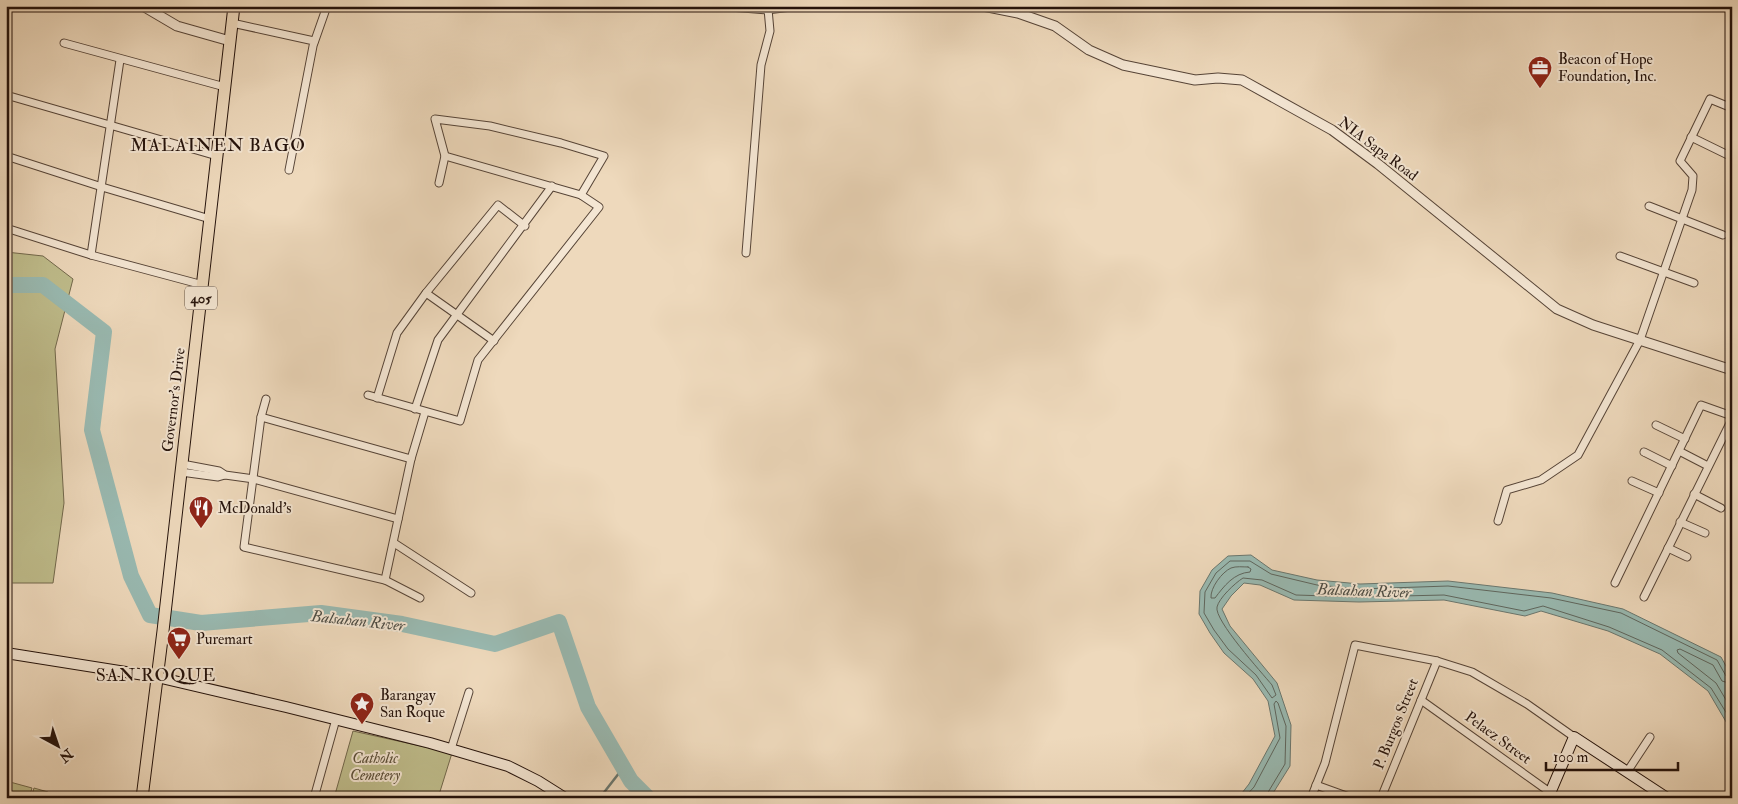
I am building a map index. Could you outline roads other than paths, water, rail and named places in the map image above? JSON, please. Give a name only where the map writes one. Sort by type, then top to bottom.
[{"type":"main road","name":"Governor's Drive","points":[[142,798],[168,591],[187,469],[202,285],[234,6]]},
{"type":"main road","points":[[6,653],[157,677],[336,719],[508,766],[565,798]]},
{"type":"main road","points":[[1552,796],[1574,737],[1667,798]]},
{"type":"street","points":[[143,6],[148,11],[177,26],[230,41]]},
{"type":"street","points":[[289,170],[314,43],[327,6]]},
{"type":"street","points":[[730,6],[768,9],[791,6]]},
{"type":"street","name":"NIA Sapa Road","points":[[983,6],[1019,10],[1055,26],[1089,50],[1123,64],[1195,80],[1218,78],[1242,80],[1332,130],[1378,164],[1557,309],[1593,325],[1731,369]]},
{"type":"street","points":[[746,253],[761,65],[770,30],[768,9]]},
{"type":"street","points":[[232,23],[314,43]]},
{"type":"street","points":[[64,44],[225,87]]},
{"type":"street","points":[[91,255],[120,60]]},
{"type":"street","points":[[6,95],[217,156]]},
{"type":"street","points":[[1498,521],[1507,490],[1541,480],[1578,455],[1640,340],[1692,190],[1693,176],[1680,161],[1710,99],[1732,108]]},
{"type":"street","points":[[439,183],[446,156],[436,118],[490,126],[561,143],[604,156],[582,195]]},
{"type":"street","points":[[1691,137],[1732,157]]},
{"type":"street","points":[[6,156],[210,219]]},
{"type":"street","points":[[368,395],[460,421],[478,360],[599,207],[582,195],[446,156]]},
{"type":"street","points":[[415,409],[438,340],[525,226],[552,186]]},
{"type":"street","points":[[377,398],[397,333],[426,293],[498,205],[525,226]]},
{"type":"street","points":[[1649,206],[1722,235]]},
{"type":"street","points":[[6,228],[91,255],[202,285]]},
{"type":"street","points":[[1620,256],[1694,283]]},
{"type":"street","points":[[426,293],[494,341]]},
{"type":"street","points":[[266,399],[261,417],[244,547],[385,580],[420,598]]},
{"type":"street","points":[[1615,583],[1701,405],[1732,417],[1644,597]]},
{"type":"street","points":[[385,580],[411,458],[425,412]]},
{"type":"street","points":[[261,417],[411,458]]},
{"type":"street","points":[[1656,425],[1685,439]]},
{"type":"street","points":[[1644,452],[1672,466]]},
{"type":"street","points":[[1679,452],[1708,466]]},
{"type":"street","points":[[187,469],[219,471],[225,475],[254,479],[398,519]]},
{"type":"street","points":[[1632,481],[1659,493]]},
{"type":"street","points":[[1694,494],[1721,508]]},
{"type":"street","points":[[1680,522],[1705,533]]},
{"type":"street","points":[[394,543],[471,593]]},
{"type":"street","points":[[1668,548],[1687,557]]},
{"type":"street","points":[[1311,798],[1325,763],[1355,646],[1437,661],[1472,672],[1528,704],[1574,737]]},
{"type":"street","name":"P. Burgos Street","points":[[1381,798],[1437,661]]},
{"type":"street","points":[[451,749],[469,692]]},
{"type":"street","name":"Pelaez Street","points":[[1422,700],[1552,796]]},
{"type":"street","points":[[314,798],[336,719]]},
{"type":"street","points":[[1627,772],[1650,737]]},
{"type":"street","points":[[1316,785],[1352,798]]},
{"type":"water","points":[[1251,555],[1272,570],[1317,580],[1360,584],[1448,581],[1552,593],[1623,609],[1721,657],[1732,677],[1732,732],[1708,691],[1660,654],[1608,631],[1541,611],[1525,616],[1444,600],[1359,602],[1294,600],[1260,585],[1244,583],[1231,596],[1222,609],[1230,626],[1277,683],[1291,725],[1290,766],[1270,798],[1238,798],[1249,784],[1275,736],[1268,701],[1253,679],[1224,653],[1199,614],[1200,591],[1212,570],[1228,556]]},
{"type":"waterway","name":"Balsahan River","points":[[6,285],[43,285],[104,332],[92,430],[131,576],[150,615],[201,623],[321,613],[402,624],[495,644],[559,622],[588,707],[631,781],[648,798]]},
{"type":"waterway","points":[[597,798],[602,795],[623,768]]},
{"type":"place","name":"Beacon of Hope Foundation, Inc.","points":[[1540,89]]},
{"type":"place","name":"McDonald's","points":[[201,529]]},
{"type":"place","name":"Puremart","points":[[179,660]]},
{"type":"place","name":"Barangay San Roque","points":[[362,725]]},
{"type":"district","name":"MALAINEN BAGO","points":[[218,145]]},
{"type":"district","name":"SAN ROQUE","points":[[156,675]]},
{"type":"park label","name":"Catholic Cemetery","points":[[375,766]]}]
